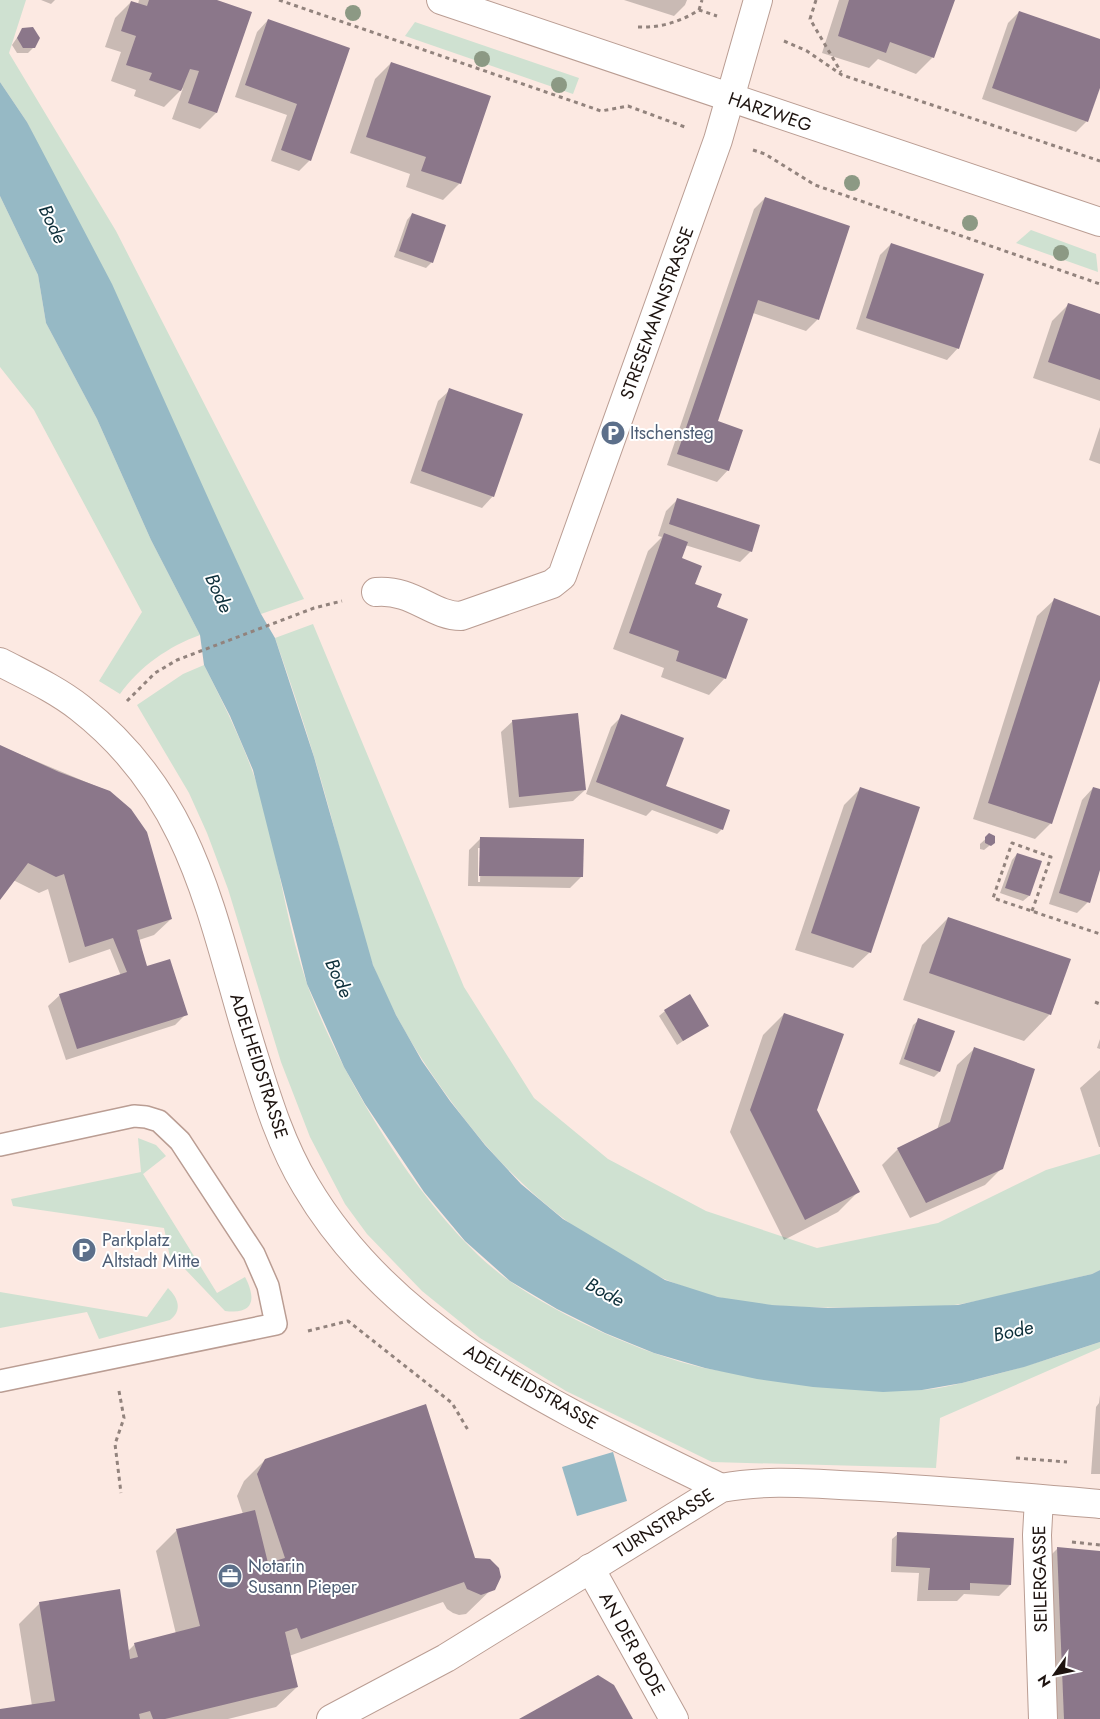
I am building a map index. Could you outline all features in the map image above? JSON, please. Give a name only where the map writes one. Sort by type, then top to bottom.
[{"type":"street","name":"HARZWEG","points":[[441,0],[1100,222]]},
{"type":"street","name":"STRESEMANNSTRASSE","points":[[376,592],[399,594],[420,601],[449,615],[461,616],[552,584],[562,576],[718,140],[758,0]]},
{"type":"street","name":"ADELHEIDSTRASSE","points":[[0,662],[78,706],[103,728],[156,789],[180,829],[217,927],[272,1115],[288,1152],[307,1188],[356,1254],[412,1309],[475,1358],[565,1410],[721,1488]]},
{"type":"street","name":"TURNSTRASSE","points":[[331,1719],[446,1658],[721,1488],[752,1482],[789,1483],[1100,1504]]},
{"type":"street","name":"SEILERGASSE","points":[[1039,1499],[1037,1535],[1043,1719]]},
{"type":"street","name":"AN DER BODE","points":[[590,1568],[674,1719]]},
{"type":"lane","points":[[0,1145],[134,1116],[146,1117],[159,1122],[180,1141],[254,1254],[268,1286],[276,1324],[0,1381]]},
{"type":"path","points":[[633,27],[649,27],[681,22],[699,10],[702,0]]},
{"type":"path","points":[[816,0],[810,18],[842,75]]},
{"type":"path","points":[[699,10],[750,26],[807,51],[842,75],[1100,161]]},
{"type":"path","points":[[103,728],[145,681],[166,666],[314,608]]},
{"type":"path","points":[[1032,911],[1051,857],[1012,843],[994,898],[1032,911],[1100,934]]},
{"type":"path","points":[[1095,1002],[1100,1004]]},
{"type":"path","points":[[276,1324],[292,1335],[348,1322],[452,1403],[468,1430]]},
{"type":"path","points":[[112,1358],[124,1418],[115,1444],[121,1493]]},
{"type":"green space","points":[[0,0],[26,0],[9,53],[116,231],[304,599],[261,614],[27,122],[0,82]]},
{"type":"green space","points":[[415,22],[579,78],[573,94],[405,36]]},
{"type":"green space","points":[[0,196],[38,275],[46,323],[97,419],[151,540],[200,635],[166,651],[145,666],[120,694],[99,681],[142,612],[34,410],[0,367]]},
{"type":"green space","points":[[1031,230],[1096,254],[1098,272],[1016,243]]},
{"type":"green space","points":[[313,624],[464,987],[534,1098],[608,1159],[706,1211],[817,1248],[938,1223],[1046,1170],[1100,1154],[1100,1270],[1092,1274],[1027,1290],[951,1306],[816,1307],[757,1304],[718,1297],[683,1287],[649,1272],[583,1233],[552,1210],[497,1158],[445,1093],[393,1010],[373,965],[355,909],[317,768],[275,638]]},
{"type":"green space","points":[[204,665],[249,762],[263,802],[290,924],[307,984],[342,1062],[365,1105],[419,1187],[449,1225],[480,1257],[511,1282],[578,1321],[630,1344],[680,1362],[731,1372],[921,1390],[945,1387],[986,1377],[1100,1342],[1100,1348],[940,1418],[936,1468],[712,1462],[566,1391],[480,1338],[422,1291],[367,1234],[345,1204],[310,1137],[281,1062],[228,889],[207,833],[189,793],[137,705],[183,674]]},
{"type":"green space","points":[[138,1138],[156,1145],[166,1156],[143,1174],[217,1293],[245,1277],[251,1292],[250,1303],[247,1308],[235,1312],[225,1311],[184,1268],[171,1262],[164,1228],[13,1206],[11,1199],[141,1172]]},
{"type":"green space","points":[[168,1288],[178,1304],[177,1312],[170,1320],[99,1339],[87,1312],[0,1328],[0,1292],[147,1317]]},
{"type":"water","name":"Bode","points":[[0,82],[27,122],[112,284],[261,614],[275,638],[314,757],[373,965],[396,1015],[422,1061],[450,1101],[485,1145],[521,1184],[563,1219],[665,1280],[718,1297],[772,1305],[828,1308],[958,1305],[1092,1274],[1100,1270],[1100,1342],[1024,1367],[962,1383],[922,1390],[883,1392],[813,1387],[757,1379],[705,1368],[654,1353],[605,1333],[557,1309],[510,1281],[465,1241],[424,1192],[365,1104],[344,1067],[307,984],[253,770],[230,716],[204,665],[200,635],[151,540],[97,419],[46,323],[38,275],[0,196]]},
{"type":"water","points":[[613,1452],[627,1501],[577,1516],[562,1467]]},
{"type":"building","points":[[149,0],[217,0],[252,12],[217,113],[188,103],[199,71],[190,69],[181,91],[149,80],[152,73],[126,65],[136,36],[121,31],[131,1],[147,6]]},
{"type":"building","points":[[849,0],[955,0],[934,58],[890,42],[886,53],[838,36]]},
{"type":"building","points":[[1019,11],[1100,39],[1100,88],[1088,122],[992,88]]},
{"type":"building","points":[[268,19],[350,48],[311,161],[281,150],[297,104],[245,85]]},
{"type":"building","points":[[33,27],[40,38],[35,48],[23,48],[17,38],[22,28]]},
{"type":"building","points":[[391,62],[491,96],[461,184],[421,171],[426,157],[366,137]]},
{"type":"building","points":[[765,197],[850,226],[819,320],[758,300],[718,421],[743,430],[729,471],[677,454]]},
{"type":"building","points":[[412,213],[446,225],[433,263],[399,251]]},
{"type":"building","points":[[891,243],[984,274],[959,349],[866,318]]},
{"type":"building","points":[[1068,303],[1100,314],[1100,380],[1048,362]]},
{"type":"building","points":[[449,388],[523,414],[494,497],[421,471]]},
{"type":"building","points":[[677,498],[760,525],[752,552],[669,524]]},
{"type":"building","points":[[664,533],[688,542],[682,558],[702,566],[695,584],[722,594],[717,607],[748,619],[726,679],[676,661],[679,651],[629,633]]},
{"type":"building","points":[[1054,598],[1100,616],[1100,680],[1052,824],[988,803]]},
{"type":"building","points":[[578,713],[586,790],[519,797],[512,720]]},
{"type":"building","points":[[621,714],[684,738],[666,786],[730,810],[723,830],[596,782]]},
{"type":"building","points":[[0,745],[59,772],[110,791],[131,809],[147,832],[172,919],[137,930],[142,949],[147,966],[170,959],[188,1015],[77,1049],[59,994],[127,972],[113,938],[85,947],[64,874],[56,877],[28,863],[0,900]]},
{"type":"building","points":[[860,787],[920,807],[871,953],[811,933]]},
{"type":"building","points":[[1093,787],[1100,789],[1100,870],[1090,903],[1059,893]]},
{"type":"building","points":[[989,833],[995,836],[995,843],[991,846],[985,843],[985,837]]},
{"type":"building","points":[[480,837],[584,839],[583,877],[479,876]]},
{"type":"building","points":[[1017,853],[1042,861],[1030,896],[1005,888]]},
{"type":"building","points":[[948,917],[1071,959],[1051,1015],[929,973]]},
{"type":"building","points":[[690,994],[709,1026],[683,1041],[664,1010]]},
{"type":"building","points":[[784,1013],[844,1034],[817,1110],[860,1192],[805,1220],[750,1110]]},
{"type":"building","points":[[918,1018],[955,1031],[940,1072],[904,1059]]},
{"type":"building","points":[[974,1047],[1035,1069],[1003,1169],[926,1203],[897,1148],[950,1122]]},
{"type":"building","points":[[426,1404],[475,1558],[490,1559],[499,1568],[501,1577],[495,1590],[481,1595],[467,1589],[464,1582],[301,1639],[297,1628],[285,1632],[298,1687],[165,1719],[153,1719],[150,1711],[139,1714],[140,1719],[0,1719],[0,1709],[55,1701],[39,1602],[120,1589],[130,1659],[138,1657],[134,1643],[200,1626],[176,1529],[255,1510],[268,1563],[285,1558],[257,1474],[265,1459]]},
{"type":"building","points":[[897,1532],[1014,1538],[1011,1585],[970,1583],[970,1590],[928,1590],[930,1568],[896,1566]]},
{"type":"building","points":[[1057,1547],[1100,1551],[1100,1719],[1064,1719]]},
{"type":"building","points":[[598,1675],[614,1685],[633,1719],[519,1719]]},
{"type":"place","name":"Itschensteg","points":[[613,433]]},
{"type":"place","name":"Parkplatz Altstadt Mitte","points":[[84,1250]]},
{"type":"place","name":"Notarin Susann Pieper","points":[[230,1576]]}]
